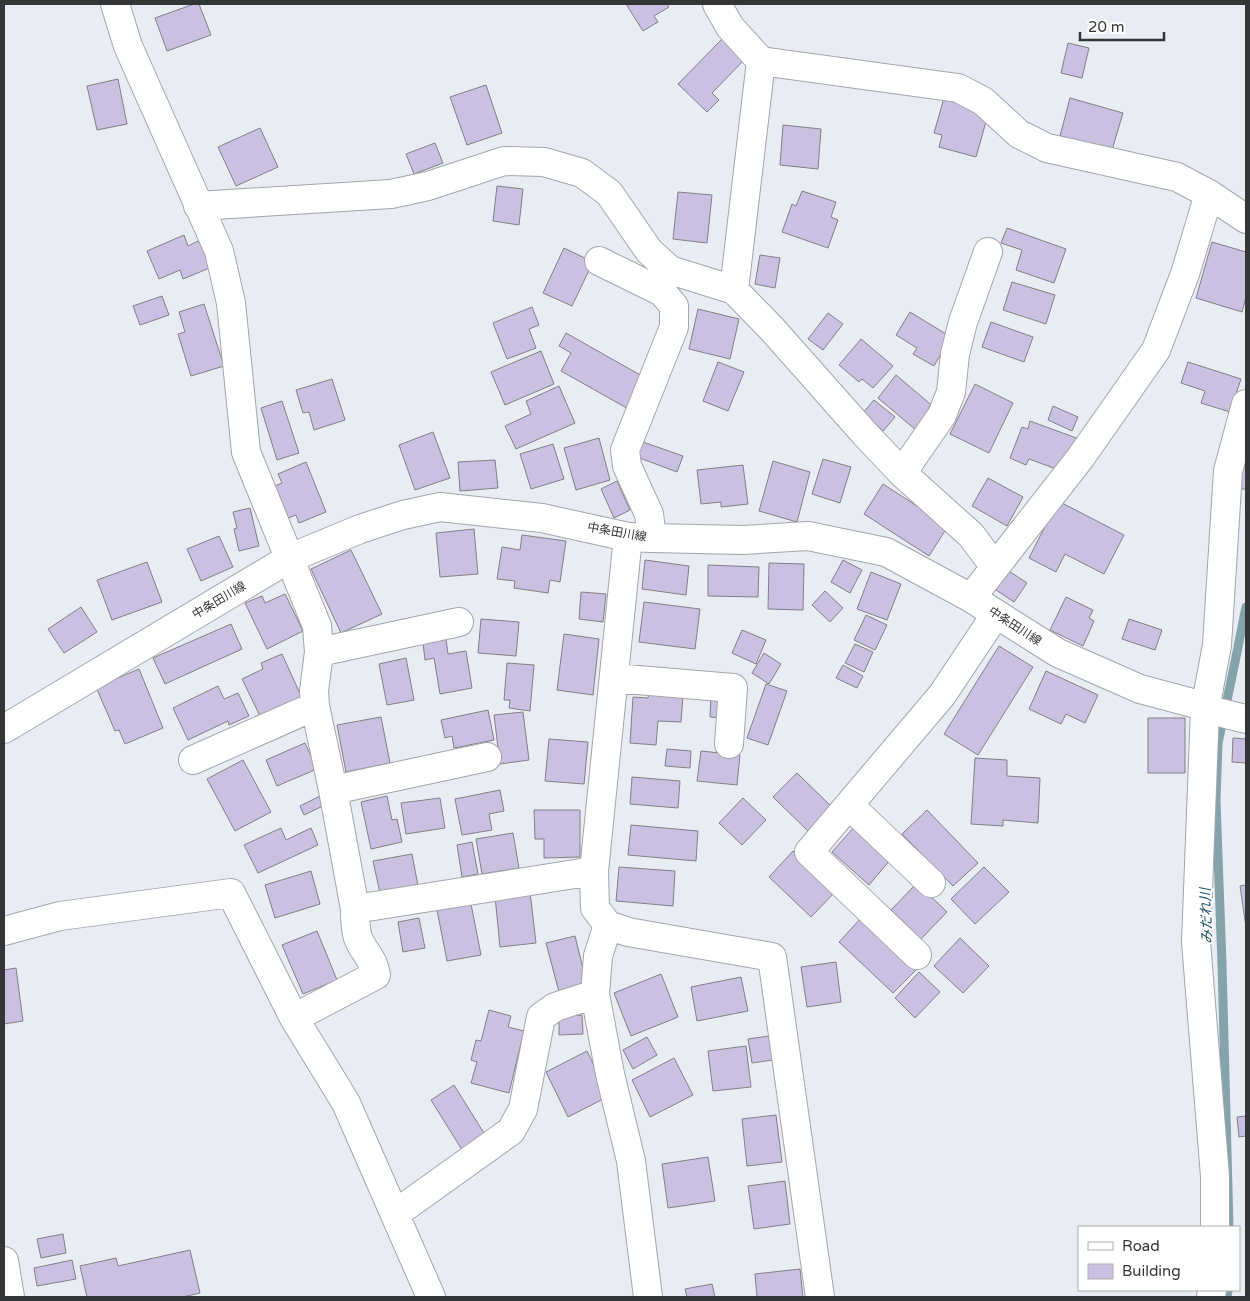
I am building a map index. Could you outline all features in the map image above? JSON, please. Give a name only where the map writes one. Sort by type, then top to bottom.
[{"type":"street","points":[[115,4],[128,46],[219,251],[231,303],[246,452],[317,626],[319,652],[314,691],[316,706],[355,910],[355,926],[359,939],[374,965],[376,975],[294,1018]]},
{"type":"street","points":[[717,4],[730,27],[761,61],[958,88],[983,101],[1019,134],[1047,148],[1177,176],[1209,194],[1246,219]]},
{"type":"street","points":[[734,290],[761,61]]},
{"type":"street","points":[[198,206],[391,194],[428,186],[504,161],[544,162],[582,173],[609,193],[649,251],[670,270],[734,290],[772,329],[902,473],[971,536],[995,567]]},
{"type":"street","points":[[972,598],[1081,456],[1156,350],[1185,274],[1209,194]]},
{"type":"street","points":[[902,473],[942,415],[951,392],[963,322],[988,252]]},
{"type":"street","points":[[599,261],[662,292],[674,306],[674,327],[625,450],[627,466],[649,514],[640,537],[614,678],[594,871],[595,908],[608,925],[628,932],[772,957],[820,1297]]},
{"type":"street","points":[[1215,1226],[1215,1176],[1196,942],[1205,709],[1217,645],[1228,471],[1246,404]]},
{"type":"street","name":"中条田川線","points":[[4,729],[290,558],[360,529],[440,506],[542,518],[640,537],[743,540],[808,536],[886,552],[972,598],[1058,653],[1140,688],[1200,705],[1205,709],[1246,719]]},
{"type":"street","points":[[917,955],[809,852],[942,694],[996,614]]},
{"type":"street","points":[[319,652],[459,622]]},
{"type":"street","points":[[614,678],[733,688],[729,744]]},
{"type":"street","points":[[193,760],[316,706]]},
{"type":"street","points":[[333,790],[487,756]]},
{"type":"street","points":[[849,804],[931,883]]},
{"type":"street","points":[[355,910],[594,871]]},
{"type":"street","points":[[4,931],[60,916],[230,893],[294,1018],[346,1103],[430,1297]]},
{"type":"street","points":[[608,925],[598,956],[595,994],[610,1074],[631,1160],[648,1297]]},
{"type":"street","points":[[395,1214],[511,1131],[522,1109],[541,1017],[555,1007],[595,994]]},
{"type":"street","points":[[4,1261],[10,1297]]},
{"type":"building","points":[[194,4],[199,4],[211,35],[167,51],[155,18]]},
{"type":"building","points":[[626,4],[667,4],[669,7],[654,16],[658,22],[643,31]]},
{"type":"building","points":[[723,38],[745,59],[712,93],[719,100],[707,112],[678,84]]},
{"type":"building","points":[[1068,43],[1089,48],[1082,78],[1061,73]]},
{"type":"building","points":[[118,79],[127,124],[97,130],[87,86]]},
{"type":"building","points":[[486,85],[502,133],[467,145],[450,97]]},
{"type":"building","points":[[944,98],[989,111],[976,157],[939,147],[942,135],[934,133]]},
{"type":"building","points":[[1070,98],[1123,113],[1112,150],[1060,136]]},
{"type":"building","points":[[783,125],[821,129],[818,169],[780,165]]},
{"type":"building","points":[[260,128],[278,167],[236,186],[218,147]]},
{"type":"building","points":[[435,143],[443,163],[414,174],[406,154]]},
{"type":"building","points":[[497,186],[523,189],[519,225],[493,221]]},
{"type":"building","points":[[802,191],[836,202],[831,217],[838,220],[828,248],[782,232],[792,204],[796,206]]},
{"type":"building","points":[[678,192],[712,195],[707,243],[673,239]]},
{"type":"building","points":[[1007,228],[1066,249],[1054,283],[1016,270],[1022,250],[1001,243]]},
{"type":"building","points":[[184,235],[188,246],[200,240],[212,267],[183,279],[180,270],[159,279],[147,251]]},
{"type":"building","points":[[1212,242],[1246,252],[1246,297],[1242,312],[1196,298]]},
{"type":"building","points":[[564,248],[593,262],[572,306],[543,293]]},
{"type":"building","points":[[760,255],[780,258],[775,288],[755,284]]},
{"type":"building","points":[[1012,282],[1055,295],[1046,324],[1003,310]]},
{"type":"building","points":[[162,296],[169,315],[140,325],[133,306]]},
{"type":"building","points":[[204,304],[224,366],[191,376],[178,334],[185,332],[179,312]]},
{"type":"building","points":[[532,307],[539,325],[529,329],[536,348],[507,359],[493,323]]},
{"type":"building","points":[[698,309],[739,319],[730,359],[689,349]]},
{"type":"building","points":[[910,312],[951,337],[934,366],[913,354],[917,348],[896,335]]},
{"type":"building","points":[[828,313],[843,324],[823,350],[808,339]]},
{"type":"building","points":[[991,322],[1033,337],[1024,362],[982,347]]},
{"type":"building","points":[[566,333],[649,380],[632,411],[561,371],[571,353],[559,346]]},
{"type":"building","points":[[861,339],[893,366],[873,388],[862,379],[859,382],[839,365]]},
{"type":"building","points":[[541,351],[554,384],[505,405],[491,372]]},
{"type":"building","points":[[718,362],[744,372],[728,411],[703,401]]},
{"type":"building","points":[[1188,362],[1241,379],[1230,412],[1201,403],[1205,391],[1181,383]]},
{"type":"building","points":[[896,375],[935,408],[917,431],[878,398]]},
{"type":"building","points":[[332,379],[345,420],[314,430],[309,412],[303,413],[296,390]]},
{"type":"building","points":[[975,384],[1013,403],[989,453],[950,434]]},
{"type":"building","points":[[559,386],[575,423],[516,449],[505,426],[531,414],[526,401]]},
{"type":"building","points":[[874,400],[895,417],[883,431],[863,413]]},
{"type":"building","points":[[282,401],[299,453],[277,460],[261,408]]},
{"type":"building","points":[[1053,406],[1078,417],[1072,431],[1048,420]]},
{"type":"building","points":[[1030,421],[1079,439],[1067,473],[1029,459],[1026,465],[1010,458],[1022,427],[1028,429]]},
{"type":"building","points":[[433,432],[450,478],[415,490],[399,445]]},
{"type":"building","points":[[599,438],[610,480],[576,490],[564,448]]},
{"type":"building","points":[[643,442],[683,456],[677,472],[637,457]]},
{"type":"building","points":[[553,444],[564,479],[531,489],[520,454]]},
{"type":"building","points":[[823,459],[851,467],[840,503],[812,494]]},
{"type":"building","points":[[1242,459],[1246,459],[1246,489],[1241,489]]},
{"type":"building","points":[[495,460],[498,488],[460,491],[458,462]]},
{"type":"building","points":[[773,461],[810,472],[797,522],[759,511]]},
{"type":"building","points":[[306,462],[326,512],[299,523],[296,515],[283,520],[270,488],[282,483],[278,474]]},
{"type":"building","points":[[743,465],[748,504],[721,507],[721,502],[701,504],[697,470]]},
{"type":"building","points":[[988,478],[1023,497],[1007,526],[972,506]]},
{"type":"building","points":[[617,481],[630,510],[614,518],[601,489]]},
{"type":"building","points":[[883,484],[948,526],[929,556],[864,514]]},
{"type":"building","points":[[1058,501],[1124,535],[1104,574],[1065,554],[1056,572],[1029,558]]},
{"type":"building","points":[[250,508],[259,546],[239,551],[234,529],[237,528],[233,512]]},
{"type":"building","points":[[474,529],[478,574],[440,577],[436,533]]},
{"type":"building","points":[[522,535],[566,541],[560,582],[550,580],[548,593],[514,588],[515,581],[497,579],[502,547],[520,550]]},
{"type":"building","points":[[219,536],[233,567],[201,581],[187,549]]},
{"type":"building","points":[[351,550],[382,614],[341,633],[311,569]]},
{"type":"building","points":[[645,560],[689,566],[686,595],[642,589]]},
{"type":"building","points":[[843,560],[862,570],[850,593],[831,582]]},
{"type":"building","points":[[147,562],[162,602],[112,620],[97,580]]},
{"type":"building","points":[[769,563],[804,564],[803,610],[768,609]]},
{"type":"building","points":[[708,565],[759,567],[758,597],[708,596]]},
{"type":"building","points":[[1006,569],[1027,583],[1014,602],[993,588]]},
{"type":"building","points":[[871,572],[901,584],[887,620],[857,609]]},
{"type":"building","points":[[825,591],[843,608],[830,622],[812,605]]},
{"type":"building","points":[[581,592],[606,594],[603,622],[579,619]]},
{"type":"building","points":[[285,594],[303,631],[267,649],[245,603],[262,596],[265,603]]},
{"type":"building","points":[[1066,597],[1093,610],[1089,618],[1094,621],[1083,646],[1050,630]]},
{"type":"building","points":[[644,602],[700,609],[695,649],[639,642]]},
{"type":"building","points":[[81,607],[97,632],[64,653],[48,629]]},
{"type":"building","points":[[866,615],[887,625],[875,650],[854,640]]},
{"type":"building","points":[[481,619],[519,622],[516,656],[478,653]]},
{"type":"building","points":[[1129,619],[1162,630],[1155,650],[1122,639]]},
{"type":"building","points":[[231,624],[242,649],[165,684],[153,658]]},
{"type":"building","points":[[742,630],[766,640],[756,664],[732,653]]},
{"type":"building","points":[[564,634],[599,639],[593,695],[557,690]]},
{"type":"building","points":[[446,639],[448,654],[466,651],[472,688],[440,694],[434,658],[425,660],[423,643]]},
{"type":"building","points":[[855,644],[873,652],[864,672],[845,663]]},
{"type":"building","points":[[999,646],[1033,667],[978,755],[944,734]]},
{"type":"building","points":[[764,653],[781,664],[769,684],[752,673]]},
{"type":"building","points":[[282,654],[302,698],[261,718],[242,679],[263,669],[261,663]]},
{"type":"building","points":[[406,658],[414,700],[387,705],[379,664]]},
{"type":"building","points":[[507,663],[534,665],[530,711],[509,708],[510,700],[504,700]]},
{"type":"building","points":[[843,665],[863,676],[857,688],[836,678]]},
{"type":"building","points":[[139,669],[163,728],[125,744],[119,730],[115,731],[96,687]]},
{"type":"building","points":[[1046,671],[1098,695],[1085,723],[1066,714],[1061,724],[1029,709]]},
{"type":"building","points":[[766,684],[787,691],[768,745],[747,738]]},
{"type":"building","points":[[218,686],[224,699],[238,693],[249,716],[229,725],[228,721],[188,740],[173,708]]},
{"type":"building","points":[[649,692],[683,695],[681,722],[658,721],[656,745],[630,743],[633,697],[648,698]]},
{"type":"building","points":[[711,694],[724,695],[723,718],[710,717]]},
{"type":"building","points":[[488,710],[494,740],[454,748],[452,736],[445,738],[441,720]]},
{"type":"building","points":[[523,712],[529,760],[500,764],[494,715]]},
{"type":"building","points":[[381,717],[390,763],[346,772],[337,725]]},
{"type":"building","points":[[1148,718],[1185,718],[1185,773],[1148,773]]},
{"type":"building","points":[[1233,738],[1246,739],[1246,763],[1232,762]]},
{"type":"building","points":[[549,739],[588,742],[584,784],[545,781]]},
{"type":"building","points":[[305,743],[317,769],[277,786],[266,760]]},
{"type":"building","points":[[667,749],[691,751],[690,768],[665,766]]},
{"type":"building","points":[[701,751],[740,755],[737,785],[697,781]]},
{"type":"building","points":[[975,758],[1007,760],[1007,776],[1040,778],[1038,823],[1003,820],[1003,826],[971,824]]},
{"type":"building","points":[[243,760],[271,812],[235,831],[207,779]]},
{"type":"building","points":[[797,773],[833,808],[809,832],[773,797]]},
{"type":"building","points":[[632,777],[680,781],[678,808],[630,804]]},
{"type":"building","points":[[500,790],[504,811],[489,814],[492,830],[462,835],[455,799]]},
{"type":"building","points":[[322,795],[327,804],[304,815],[300,806]]},
{"type":"building","points":[[387,796],[392,820],[397,819],[402,842],[371,849],[361,802]]},
{"type":"building","points":[[440,798],[445,828],[406,834],[401,803]]},
{"type":"building","points":[[743,798],[766,820],[742,845],[719,823]]},
{"type":"building","points":[[534,810],[580,810],[580,857],[544,858],[544,839],[535,839]]},
{"type":"building","points":[[927,810],[978,863],[953,886],[902,834]]},
{"type":"building","points":[[631,825],[698,831],[696,861],[628,855]]},
{"type":"building","points":[[855,826],[891,859],[869,885],[832,852]]},
{"type":"building","points":[[281,828],[286,840],[311,828],[318,845],[258,873],[244,845]]},
{"type":"building","points":[[513,833],[519,868],[482,874],[476,839]]},
{"type":"building","points":[[472,842],[478,874],[462,877],[457,845]]},
{"type":"building","points":[[793,851],[836,891],[811,917],[769,877]]},
{"type":"building","points":[[412,854],[418,886],[380,893],[373,861]]},
{"type":"building","points":[[619,867],[675,871],[673,906],[616,901]]},
{"type":"building","points":[[984,867],[1009,892],[975,924],[951,899]]},
{"type":"building","points":[[311,871],[320,904],[275,918],[265,885]]},
{"type":"building","points":[[917,883],[947,912],[921,939],[891,910]]},
{"type":"building","points":[[1246,885],[1246,927],[1240,886]]},
{"type":"building","points":[[530,892],[536,943],[500,947],[495,896]]},
{"type":"building","points":[[471,904],[481,955],[447,961],[437,910]]},
{"type":"building","points":[[862,917],[917,969],[893,993],[839,942]]},
{"type":"building","points":[[419,918],[425,948],[403,952],[398,922]]},
{"type":"building","points":[[317,931],[337,980],[303,994],[282,945]]},
{"type":"building","points":[[575,936],[587,985],[559,992],[546,943]]},
{"type":"building","points":[[960,938],[989,966],[963,993],[934,966]]},
{"type":"building","points":[[836,962],[841,1002],[807,1007],[801,967]]},
{"type":"building","points":[[16,968],[23,1021],[4,1024],[4,970]]},
{"type":"building","points":[[919,972],[940,992],[915,1018],[895,998]]},
{"type":"building","points":[[661,974],[678,1017],[631,1036],[614,993]]},
{"type":"building","points":[[741,977],[748,1011],[697,1021],[691,987]]},
{"type":"building","points":[[489,1010],[511,1016],[508,1027],[524,1031],[509,1093],[471,1083],[477,1062],[471,1060],[476,1040],[481,1041]]},
{"type":"building","points":[[582,1015],[583,1034],[559,1035],[559,1016]]},
{"type":"building","points":[[769,1036],[773,1060],[752,1063],[748,1039]]},
{"type":"building","points":[[647,1037],[657,1055],[633,1069],[623,1050]]},
{"type":"building","points":[[746,1046],[751,1087],[713,1091],[708,1051]]},
{"type":"building","points":[[587,1051],[609,1096],[568,1117],[546,1072]]},
{"type":"building","points":[[674,1058],[693,1095],[650,1117],[632,1080]]},
{"type":"building","points":[[454,1085],[487,1138],[464,1153],[431,1100]]},
{"type":"building","points":[[776,1115],[782,1162],[747,1166],[742,1119]]},
{"type":"building","points":[[1246,1116],[1246,1136],[1239,1137],[1237,1117]]},
{"type":"building","points":[[708,1157],[715,1201],[668,1208],[662,1164]]},
{"type":"building","points":[[785,1181],[790,1224],[754,1229],[748,1186]]},
{"type":"building","points":[[63,1234],[66,1253],[41,1258],[37,1239]]},
{"type":"building","points":[[190,1250],[200,1293],[183,1297],[87,1297],[80,1266],[116,1258],[118,1266]]},
{"type":"building","points":[[72,1260],[76,1279],[37,1286],[34,1268]]},
{"type":"building","points":[[800,1269],[803,1297],[757,1297],[755,1274]]},
{"type":"building","points":[[712,1284],[715,1297],[687,1297],[685,1289]]},
{"type":"waterway","name":"みだれ川","points":[[1229,1226],[1216,801],[1218,743],[1246,607]]},
{"type":"waterway","name":"みだれ川","points":[[1227,1297],[1228,1291]]}]
